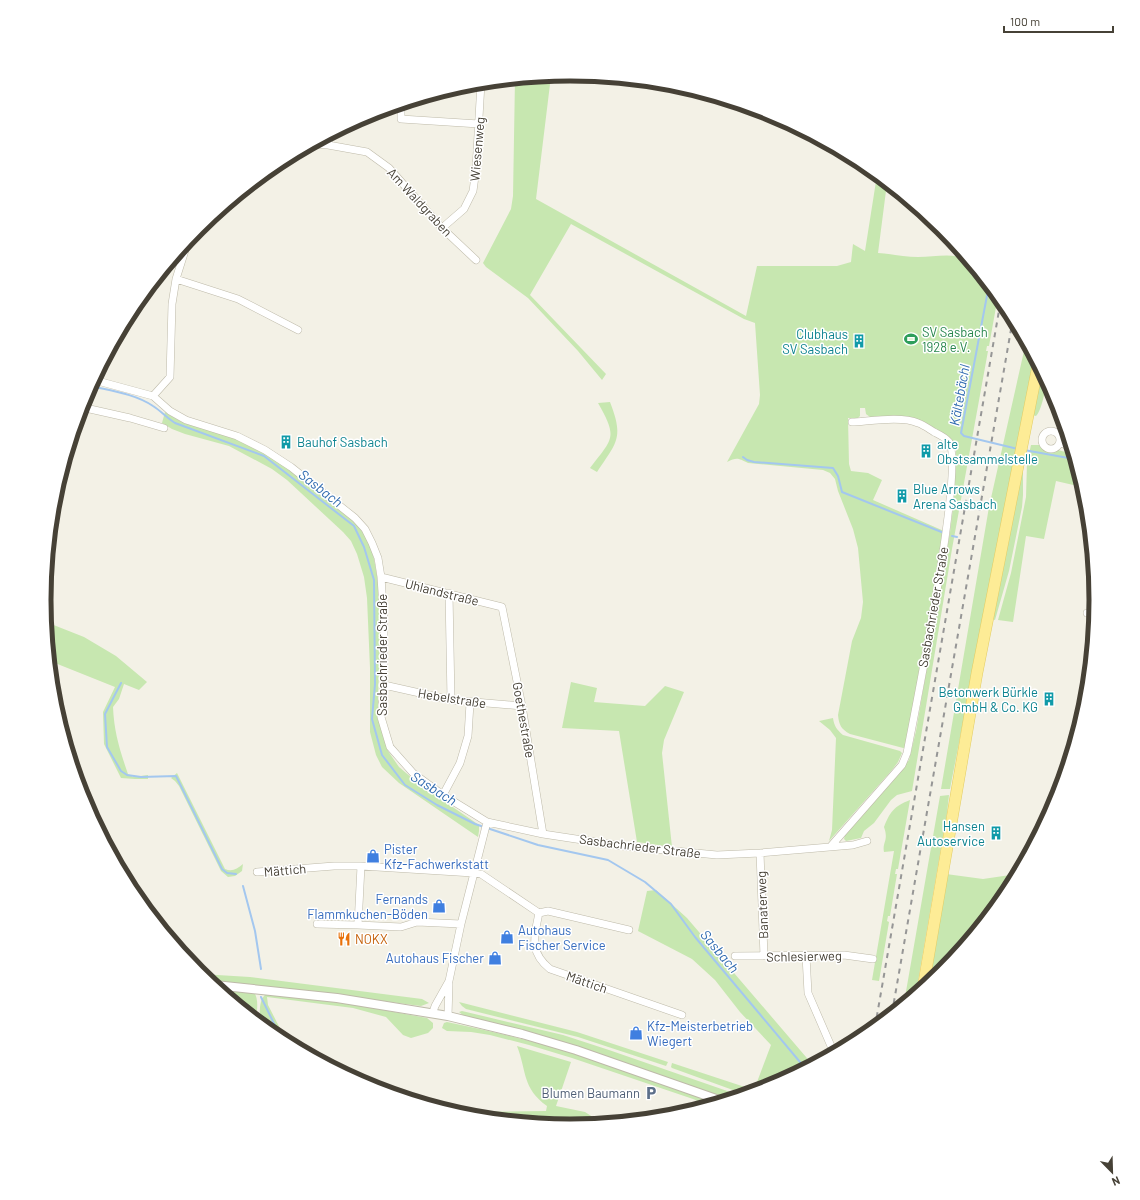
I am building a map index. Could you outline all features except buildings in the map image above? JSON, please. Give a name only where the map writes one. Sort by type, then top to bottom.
[{"type":"main road","points":[[925,978],[977,673],[1036,373]]},
{"type":"street","name":"Wiesenweg","points":[[442,228],[464,209],[473,191],[476,170],[481,89]]},
{"type":"street","points":[[401,110],[401,119],[479,124]]},
{"type":"street","name":"Am Waldgraben","points":[[323,145],[367,152],[389,168],[442,228],[476,260]]},
{"type":"street","points":[[153,396],[170,377],[172,304],[178,261]]},
{"type":"street","points":[[176,279],[238,299],[298,330]]},
{"type":"street","name":"Sasbachrieder Straße","points":[[100,382],[153,396],[170,411],[186,420],[237,436],[265,450],[291,467],[332,499],[355,518],[365,529],[378,558],[381,577],[384,622],[384,685],[381,717],[390,747],[413,773],[486,824],[622,846],[709,854],[760,853],[853,845],[867,841]]},
{"type":"street","points":[[88,409],[130,418],[164,428]]},
{"type":"street","name":"Sasbachrieder Straße","points":[[831,846],[902,765],[907,753],[940,572],[950,500],[953,459],[950,443],[944,437],[918,422],[897,419],[852,422]]},
{"type":"street","points":[[1060,442],[1064,444]]},
{"type":"street","name":"Uhlandstraße","points":[[381,577],[502,607]]},
{"type":"street","points":[[449,593],[451,700]]},
{"type":"street","name":"Goethestraße","points":[[502,607],[522,706],[543,834]]},
{"type":"street","name":"Hebelstraße","points":[[384,685],[470,703],[522,706]]},
{"type":"street","points":[[443,795],[460,763],[468,736],[470,703]]},
{"type":"street","points":[[448,1016],[449,982],[461,924],[486,824]]},
{"type":"street","name":"Banaterweg","points":[[760,853],[764,956]]},
{"type":"street","name":"Mättich","points":[[257,872],[334,866],[361,866],[481,874],[539,913],[535,931],[535,948],[542,963],[550,969],[682,1015]]},
{"type":"street","points":[[358,925],[361,866]]},
{"type":"street","points":[[539,913],[548,911],[629,930]]},
{"type":"street","points":[[317,924],[401,927],[417,922],[461,924]]},
{"type":"street","name":"Schlesierweg","points":[[735,956],[844,955],[873,959]]},
{"type":"street","points":[[806,956],[808,993],[832,1047]]},
{"type":"street","points":[[433,1012],[449,982]]},
{"type":"street","points":[[225,987],[337,998],[433,1012],[522,1034],[576,1050],[714,1098]]},
{"type":"green space","points":[[550,82],[536,199],[746,316],[757,266],[837,266],[851,262],[853,244],[865,251],[876,181],[886,188],[878,253],[913,257],[959,257],[982,284],[997,304],[989,346],[987,346],[986,351],[988,351],[952,549],[912,791],[897,795],[891,800],[874,823],[864,831],[861,838],[846,841],[844,839],[852,825],[909,760],[916,731],[950,532],[953,508],[956,448],[951,440],[917,419],[899,416],[870,417],[866,414],[865,408],[860,408],[860,416],[858,418],[848,418],[849,464],[851,471],[868,473],[882,480],[873,500],[944,531],[907,749],[850,734],[841,726],[838,715],[852,641],[861,618],[863,602],[858,548],[853,529],[838,491],[835,479],[830,473],[823,470],[748,463],[738,459],[733,459],[727,462],[759,404],[760,395],[755,323],[744,319],[571,224],[530,295],[606,374],[602,380],[578,351],[528,298],[486,267],[483,263],[511,209],[513,196],[515,84]]},
{"type":"green space","points":[[1024,350],[1032,365],[950,789],[941,789],[989,507]]},
{"type":"green space","points":[[1039,379],[1045,391],[1044,395],[1038,414],[1036,416],[1032,415]]},
{"type":"green space","points":[[610,402],[617,424],[616,439],[614,446],[597,472],[590,468],[604,450],[610,437],[608,424],[598,403]]},
{"type":"green space","points":[[165,412],[180,421],[238,439],[286,466],[361,527],[369,541],[378,581],[380,641],[378,699],[380,724],[388,751],[399,767],[419,784],[479,825],[478,837],[399,783],[382,767],[376,755],[370,732],[370,668],[367,598],[364,577],[357,554],[351,541],[287,480],[272,469],[229,446],[172,429],[162,423]]},
{"type":"green space","points":[[1031,445],[1039,445],[1067,452],[1076,486],[1056,481],[1044,539],[1026,536],[1013,622],[998,620],[1011,573],[1026,497],[1027,463]]},
{"type":"green space","points":[[1023,468],[1022,507],[1009,571],[995,620],[992,619]]},
{"type":"green space","points":[[52,624],[84,637],[116,656],[147,682],[139,690],[124,684],[119,699],[113,707],[118,741],[128,774],[133,777],[148,775],[148,779],[121,778],[104,744],[103,712],[115,687],[55,663]]},
{"type":"green space","points":[[571,682],[597,688],[594,702],[645,706],[665,686],[684,692],[664,740],[662,753],[672,847],[637,842],[619,731],[562,728]]},
{"type":"green space","points":[[833,718],[836,728],[843,735],[900,751],[902,753],[892,770],[829,841],[832,830],[836,738],[830,730],[819,721]]},
{"type":"green space","points":[[177,773],[225,869],[234,870],[243,864],[242,871],[235,876],[228,877],[221,871],[179,786],[171,778]]},
{"type":"green space","points":[[949,795],[917,985],[905,996],[940,796]]},
{"type":"green space","points":[[910,800],[898,869],[896,869],[895,874],[897,874],[890,916],[888,916],[887,921],[889,922],[879,981],[872,980],[894,851],[884,852],[886,835],[884,827],[893,810]]},
{"type":"green space","points":[[946,874],[983,879],[1010,875],[982,916],[960,942],[929,975]]},
{"type":"green space","points":[[656,890],[687,918],[809,1060],[756,1084],[771,1045],[740,1012],[715,980],[692,959],[638,931],[647,891]]},
{"type":"green space","points":[[211,975],[250,977],[422,999],[429,1003],[421,1006],[282,988],[220,983]]},
{"type":"green space","points":[[228,990],[254,992],[256,995],[257,1014]]},
{"type":"green space","points":[[267,993],[334,1001],[427,1018],[433,1023],[433,1028],[428,1033],[411,1038],[403,1035],[386,1017],[353,1008],[267,997],[268,1005],[282,1032],[260,1016],[261,1003]]},
{"type":"green space","points":[[459,1002],[577,1032],[668,1062],[666,1066],[578,1037],[466,1009]]},
{"type":"green space","points":[[462,1011],[563,1035],[732,1093],[720,1096],[560,1042],[464,1016],[459,1012]]},
{"type":"green space","points":[[447,1022],[505,1035],[563,1050],[709,1099],[700,1102],[572,1058],[529,1045],[490,1035],[471,1032],[447,1031],[442,1028],[444,1023]]},
{"type":"green space","points":[[517,1046],[571,1062],[556,1106],[585,1112],[595,1118],[536,1118],[484,1112],[546,1111],[547,1106],[533,1093],[529,1086]]},
{"type":"green space","points":[[672,1063],[746,1087],[736,1091],[672,1068]]},
{"type":"waterway","name":"Kältebächl","points":[[988,292],[961,433],[964,436],[1018,449]]},
{"type":"waterway","name":"Sasbach","points":[[97,387],[123,393],[139,399],[156,408],[175,423],[264,456],[354,526],[364,547],[374,580],[375,684],[372,719],[382,755],[405,785],[437,805],[475,824],[538,845],[608,860],[645,882],[671,904],[695,937],[802,1064]]},
{"type":"waterway","points":[[1024,450],[1069,458]]},
{"type":"waterway","points":[[743,457],[754,462],[833,468],[838,476],[842,492],[944,533]]},
{"type":"waterway","points":[[952,536],[957,537]]},
{"type":"waterway","points":[[121,683],[105,714],[107,747],[121,771],[127,775],[141,777],[176,776],[222,869],[227,873],[236,874]]},
{"type":"waterway","points":[[243,886],[255,931],[261,969]]},
{"type":"waterway","points":[[261,997],[276,1028]]},
{"type":"railway","points":[[876,1019],[999,308]]},
{"type":"railway","points":[[893,1006],[1011,328]]},
{"type":"place","name":"SV Sasbach 1928 e.V.","points":[[911,339]]},
{"type":"place","name":"Clubhaus SV Sasbach","points":[[859,341]]},
{"type":"place","name":"Bauhof Sasbach","points":[[286,442]]},
{"type":"place","name":"alte Obstsammelstelle","points":[[926,451]]},
{"type":"place","name":"Blue Arrows Arena Sasbach","points":[[902,496]]},
{"type":"place","name":"Betonwerk Bürkle GmbH & Co. KG","points":[[1049,699]]},
{"type":"place","name":"Hansen Autoservice","points":[[996,833]]},
{"type":"place","name":"Pister Kfz-Fachwerkstatt","points":[[373,856]]},
{"type":"place","name":"Fernands Flammkuchen-Böden","points":[[439,906]]},
{"type":"place","name":"Autohaus Fischer Service","points":[[507,937]]},
{"type":"place","name":"NOKX","points":[[344,939]]},
{"type":"place","name":"Autohaus Fischer","points":[[495,958]]},
{"type":"place","name":"Kfz-Meisterbetrieb Wiegert","points":[[636,1033]]},
{"type":"place","name":"Blumen Baumann","points":[[651,1093]]}]
